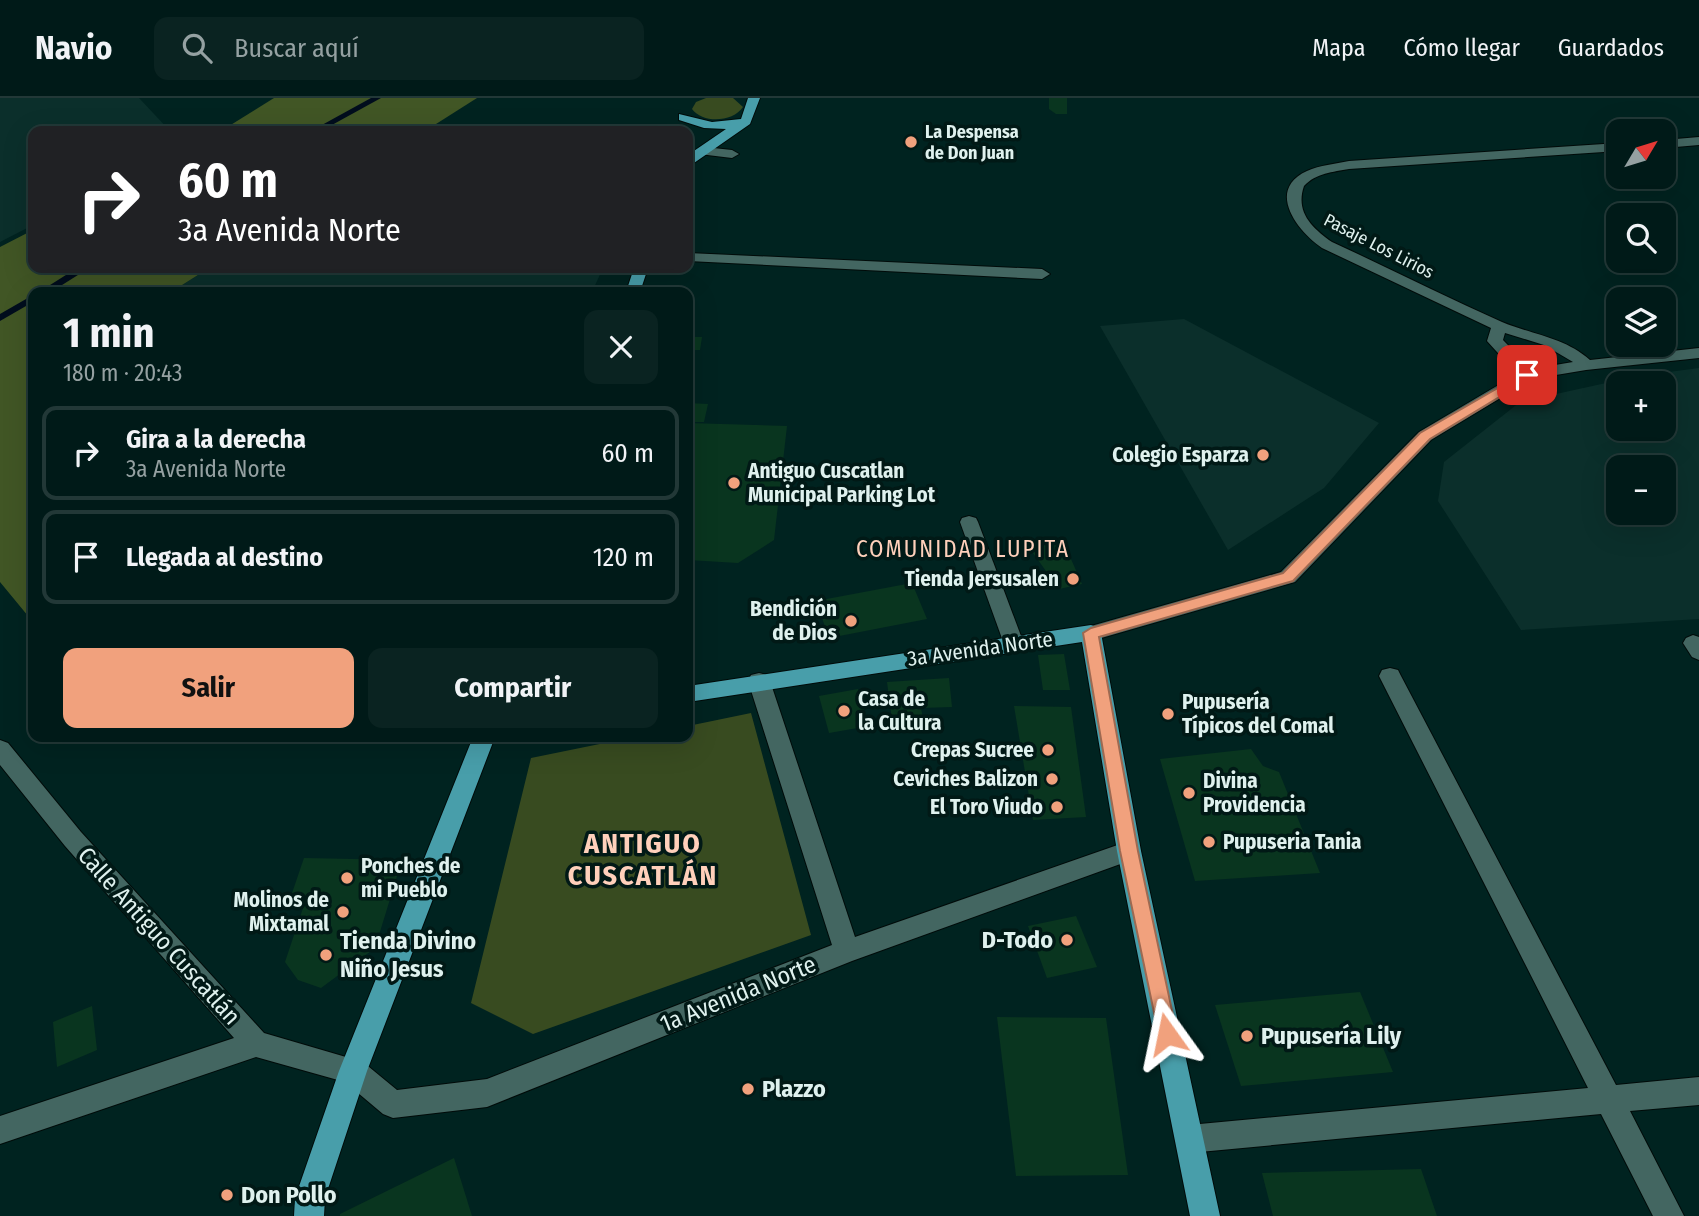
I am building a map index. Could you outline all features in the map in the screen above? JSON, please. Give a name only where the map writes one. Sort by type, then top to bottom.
[{"type":"main road","points":[[693,155],[704,152],[746,121],[754,98]]},
{"type":"main road","points":[[685,126],[685,113],[695,123],[712,126],[746,121]]},
{"type":"main road","points":[[1091,633],[1129,851],[1205,1216]]},
{"type":"main road","name":"3a Avenida Norte","points":[[693,693],[1091,633]]},
{"type":"main road","points":[[309,1216],[310,1198],[353,1071],[482,742]]},
{"type":"street","points":[[1676,143],[1699,141]]},
{"type":"street","name":"Pasaje Los Lirios","points":[[1586,365],[1550,342],[1499,326],[1327,245],[1311,235],[1298,219],[1294,191],[1296,186],[1316,173],[1349,165],[1606,148]]},
{"type":"street","points":[[704,152],[732,153]]},
{"type":"street","points":[[693,257],[1042,274]]},
{"type":"street","points":[[1499,326],[1495,341],[1527,375],[1586,365],[1699,353]]},
{"type":"street","name":"3a Avenida Norte","points":[[1091,633],[1288,577],[1425,436],[1527,375]]},
{"type":"street","points":[[969,522],[1014,644]]},
{"type":"street","points":[[1390,676],[1669,1216]]},
{"type":"street","points":[[759,681],[847,951]]},
{"type":"street","name":"Calle Antiguo Cuscatlán","points":[[0,749],[82,849],[256,1044],[353,1071]]},
{"type":"street","name":"1a Avenida Norte","points":[[353,1071],[393,1104],[487,1093],[847,951],[1129,851]]},
{"type":"street","points":[[0,1130],[256,1044]]},
{"type":"street","points":[[1189,1139],[1699,1091]]},
{"type":"shaded area","points":[[0,98],[139,98],[165,126],[28,126],[28,228],[0,242]]},
{"type":"shaded area","points":[[201,273],[601,273],[594,287],[179,287]]},
{"type":"shaded area","name":"Colegio Esparza","points":[[1184,319],[1379,423],[1324,488],[1228,550],[1100,326]]},
{"type":"shaded area","points":[[1699,368],[1699,619],[1521,630],[1438,501],[1444,462],[1520,402],[1606,383],[1606,441],[1676,441],[1676,371]]},
{"type":"green space","points":[[274,98],[477,98],[433,126],[229,126]]},
{"type":"green space","points":[[706,98],[733,98],[743,107],[732,116],[710,119],[692,109],[696,102]]},
{"type":"green space","points":[[28,233],[28,273],[201,273],[179,287],[28,287],[28,616],[0,582],[0,247]]},
{"type":"green space","points":[[751,713],[811,935],[533,1034],[471,1003],[531,758],[609,742],[693,742],[693,725]]},
{"type":"building","points":[[1049,98],[1067,98],[1067,114],[1056,114],[1049,109]]},
{"type":"building","points":[[693,337],[702,337],[700,350],[693,350]]},
{"type":"building","points":[[693,403],[708,404],[704,422],[693,422]]},
{"type":"building","name":"Antiguo Cuscatlan Municipal Parking Lot","points":[[693,423],[787,426],[774,540],[738,563],[693,560]]},
{"type":"building","points":[[1063,541],[1082,584],[1059,589],[1025,542]]},
{"type":"building","points":[[912,583],[927,619],[829,638],[816,601]]},
{"type":"building","points":[[1064,654],[1070,690],[1043,690],[1038,655]]},
{"type":"building","points":[[949,678],[952,707],[921,708],[924,725],[893,727],[887,682]]},
{"type":"building","name":"Casa de la Cultura","points":[[858,689],[869,726],[829,733],[819,696]]},
{"type":"building","points":[[1014,706],[1071,707],[1086,817],[1033,820]]},
{"type":"building","points":[[1251,749],[1263,766],[1279,772],[1320,873],[1195,881],[1160,759]]},
{"type":"building","points":[[304,858],[402,860],[375,948],[321,988],[298,980],[285,962],[307,896],[291,896]]},
{"type":"building","points":[[1076,916],[1097,967],[1047,978],[1028,926]]},
{"type":"building","points":[[1360,992],[1393,1072],[1241,1086],[1215,1005]]},
{"type":"building","points":[[92,1006],[97,1050],[57,1067],[53,1022]]},
{"type":"building","points":[[997,1017],[1106,1018],[1128,1175],[1016,1176]]},
{"type":"building","points":[[454,1158],[472,1216],[340,1216],[340,1214]]},
{"type":"building","points":[[1421,1169],[1437,1216],[1273,1216],[1262,1173]]},
{"type":"waterway","points":[[324,126],[377,98]]},
{"type":"waterway","points":[[52,287],[76,273]]},
{"type":"waterway","points":[[0,318],[28,301]]},
{"type":"place","name":"La Despensa de Don Juan","points":[[911,142]]},
{"type":"place","name":"Colegio Esparza","points":[[1263,455]]},
{"type":"place","name":"Antiguo Cuscatlan Municipal Parking Lot","points":[[734,483]]},
{"type":"place","name":"Tienda Jersusalen","points":[[1073,579]]},
{"type":"place","name":"Bendición de Dios","points":[[851,621]]},
{"type":"place","name":"Casa de la Cultura","points":[[844,711]]},
{"type":"place","name":"Pupusería Típicos del Comal","points":[[1168,714]]},
{"type":"place","name":"Crepas Sucree","points":[[1048,750]]},
{"type":"place","name":"Ceviches Balizon","points":[[1052,779]]},
{"type":"place","name":"Divina Providencia","points":[[1189,793]]},
{"type":"place","name":"El Toro Viudo","points":[[1057,807]]},
{"type":"place","name":"Pupuseria Tania","points":[[1209,842]]},
{"type":"place","name":"Ponches de mi Pueblo","points":[[347,878]]},
{"type":"place","name":"Molinos de Mixtamal","points":[[343,912]]},
{"type":"place","name":"D-Todo","points":[[1067,940]]},
{"type":"place","name":"Tienda Divino Niño Jesus","points":[[326,955]]},
{"type":"place","name":"Pupusería Lily","points":[[1247,1036]]},
{"type":"place","name":"Plazzo","points":[[748,1089]]},
{"type":"place","name":"Don Pollo","points":[[227,1195]]},
{"type":"district","name":"COMUNIDAD LUPITA","points":[[963,549]]},
{"type":"district","name":"ANTIGUO CUSCATLÁN","points":[[643,859]]},
{"type":"route","points":[[1167,1034],[1129,851],[1091,633],[1288,577],[1425,436],[1527,375]]}]
